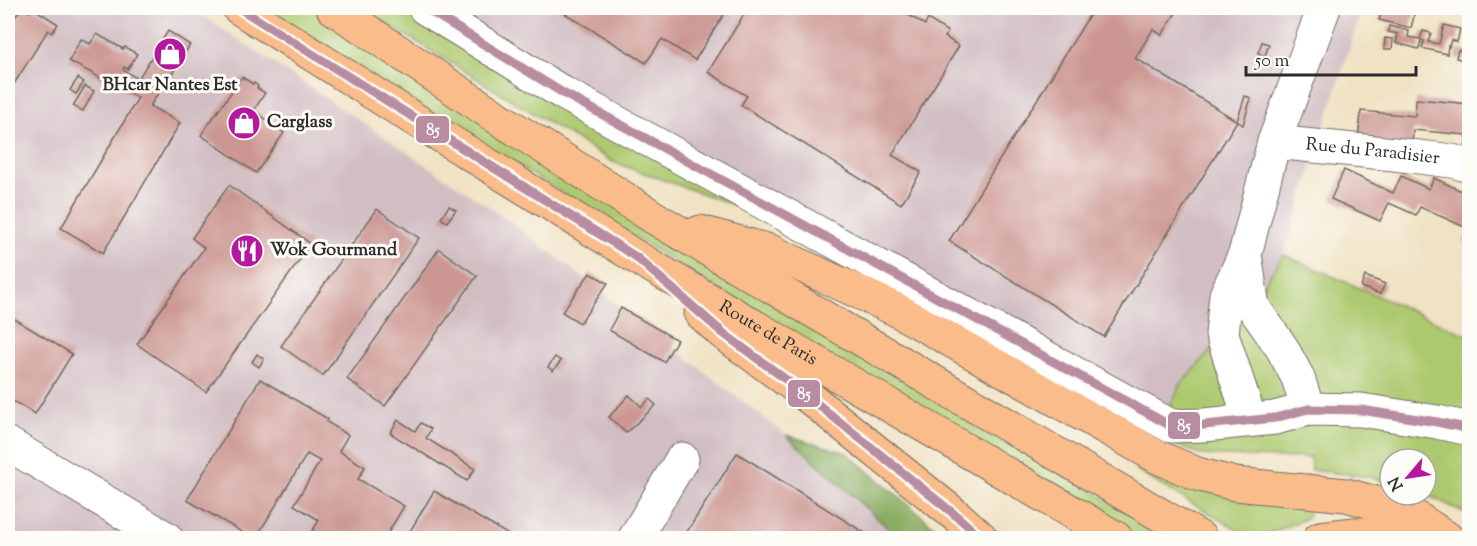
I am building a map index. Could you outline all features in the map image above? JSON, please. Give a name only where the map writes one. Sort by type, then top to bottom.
[{"type":"main road","name":"Route de Paris","points":[[239,8],[636,257],[1116,538]]},
{"type":"main road","points":[[333,8],[495,116],[658,220],[1200,538]]},
{"type":"main road","points":[[658,220],[770,251],[897,310],[1158,457],[1197,474],[1235,484],[1346,495],[1406,511],[1447,538]]},
{"type":"main road","points":[[636,257],[723,333],[800,390],[981,538]]},
{"type":"main road","points":[[1320,538],[1354,534],[1400,533],[1438,538]]},
{"type":"street","points":[[425,8],[573,99],[1171,426],[1275,418],[1308,409],[1361,411],[1470,429]]},
{"type":"street","points":[[1250,420],[1222,334],[1226,294],[1245,254],[1274,142],[1324,8]]},
{"type":"street","name":"Rue du Paradisier","points":[[1274,142],[1452,161],[1470,166]]},
{"type":"street","points":[[1245,254],[1253,307],[1282,348],[1298,378],[1308,409]]},
{"type":"street","points":[[8,444],[166,538]]},
{"type":"street","points":[[635,538],[682,459]]},
{"type":"shaded area","points":[[8,8],[191,8],[510,221],[786,435],[899,538],[8,538]]},
{"type":"shaded area","points":[[410,8],[1362,8],[1284,255],[1237,322],[1181,384],[1156,436]]},
{"type":"green space","points":[[262,8],[310,8],[370,48],[972,423],[1175,538],[1131,538],[850,370]]},
{"type":"green space","points":[[361,8],[410,8],[743,208],[613,162]]},
{"type":"green space","points":[[1284,255],[1469,336],[1469,515],[1438,500],[1438,447],[1378,447],[1378,479],[1311,470],[1310,457],[1202,455],[1156,436],[1181,384],[1237,322]]},
{"type":"green space","points":[[786,435],[847,453],[948,538],[899,538]]},
{"type":"green space","points":[[1141,464],[1308,498],[1309,517],[1258,538],[1252,538],[1135,470]]},
{"type":"building","points":[[21,8],[30,12],[33,8],[58,24],[52,33],[48,30],[14,84],[8,80],[8,28]]},
{"type":"building","points":[[556,8],[728,8],[695,60],[662,39],[646,63]]},
{"type":"building","points":[[748,8],[897,8],[925,25],[928,19],[948,32],[945,37],[959,46],[892,155],[921,172],[901,204],[741,105],[747,96],[708,72]]},
{"type":"building","points":[[1094,8],[1179,8],[1162,35],[1153,29],[1135,58],[1237,121],[1104,337],[949,241]]},
{"type":"building","points":[[1382,8],[1416,8],[1411,28],[1379,20]]},
{"type":"building","points":[[1459,8],[1470,8],[1470,13],[1458,10]]},
{"type":"building","points":[[1444,25],[1460,29],[1457,42],[1451,40],[1447,54],[1422,48],[1424,41],[1421,40],[1419,49],[1396,43],[1398,34],[1388,32],[1389,26],[1409,31],[1408,37],[1420,39],[1423,31],[1431,33],[1428,42],[1439,44]]},
{"type":"building","points":[[168,31],[190,45],[150,106],[180,123],[103,253],[61,228],[138,98],[69,61],[81,39],[90,44],[97,34],[137,54],[128,69],[124,67],[123,70],[138,79]]},
{"type":"building","points":[[1385,38],[1393,39],[1392,49],[1384,49]]},
{"type":"building","points":[[1262,42],[1269,44],[1265,56],[1258,53]]},
{"type":"building","points":[[1458,50],[1470,52],[1468,61],[1456,58]]},
{"type":"building","points":[[242,77],[254,83],[265,93],[254,110],[284,133],[256,173],[201,135]]},
{"type":"building","points":[[78,78],[84,82],[76,94],[70,90]]},
{"type":"building","points":[[85,86],[94,91],[83,111],[73,106]]},
{"type":"building","points":[[1245,96],[1251,98],[1243,125],[1237,121]]},
{"type":"building","points":[[1416,99],[1470,104],[1468,122],[1470,122],[1470,152],[1465,151],[1467,135],[1413,130],[1412,146],[1358,141],[1361,111],[1415,116]]},
{"type":"building","points":[[1344,170],[1393,193],[1401,176],[1429,189],[1434,178],[1470,195],[1470,244],[1464,242],[1469,229],[1420,207],[1416,215],[1389,203],[1380,221],[1331,199]]},
{"type":"building","points":[[229,185],[311,244],[206,392],[137,344],[204,248],[192,238]]},
{"type":"building","points":[[449,206],[456,210],[447,222],[441,218]]},
{"type":"building","points":[[377,209],[419,238],[323,376],[281,346]]},
{"type":"building","points":[[439,249],[477,276],[385,406],[347,379]]},
{"type":"building","points":[[590,273],[608,283],[580,323],[562,312]]},
{"type":"building","points":[[1365,276],[1385,284],[1380,294],[1361,287]]},
{"type":"building","points":[[621,308],[677,340],[664,362],[609,330]]},
{"type":"building","points":[[8,315],[72,354],[35,414],[8,398]]},
{"type":"building","points":[[257,354],[264,359],[259,367],[252,362]]},
{"type":"building","points":[[555,357],[561,361],[553,371],[548,367]]},
{"type":"building","points":[[260,379],[328,419],[327,422],[348,435],[339,451],[365,467],[358,479],[404,506],[385,538],[308,538],[319,520],[294,505],[320,461],[307,454],[256,538],[252,538],[187,500]]},
{"type":"building","points":[[629,395],[642,407],[649,399],[656,405],[626,433],[609,417]]},
{"type":"building","points":[[398,420],[415,431],[421,423],[431,429],[426,438],[475,469],[467,481],[390,433]]},
{"type":"building","points":[[737,453],[873,538],[683,538]]},
{"type":"building","points":[[434,491],[476,516],[514,538],[406,538]]},
{"type":"transit line","name":"85","points":[[239,8],[636,257],[723,333],[800,390],[981,538]]},
{"type":"transit line","name":"85","points":[[425,8],[563,93],[1171,426],[1275,418],[1308,409],[1361,410],[1470,429]]},
{"type":"place","name":"BHcar Nantes Est","points":[[170,54]]},
{"type":"place","name":"Carglass","points":[[244,123]]},
{"type":"place","name":"Wok Gourmand","points":[[247,251]]}]
